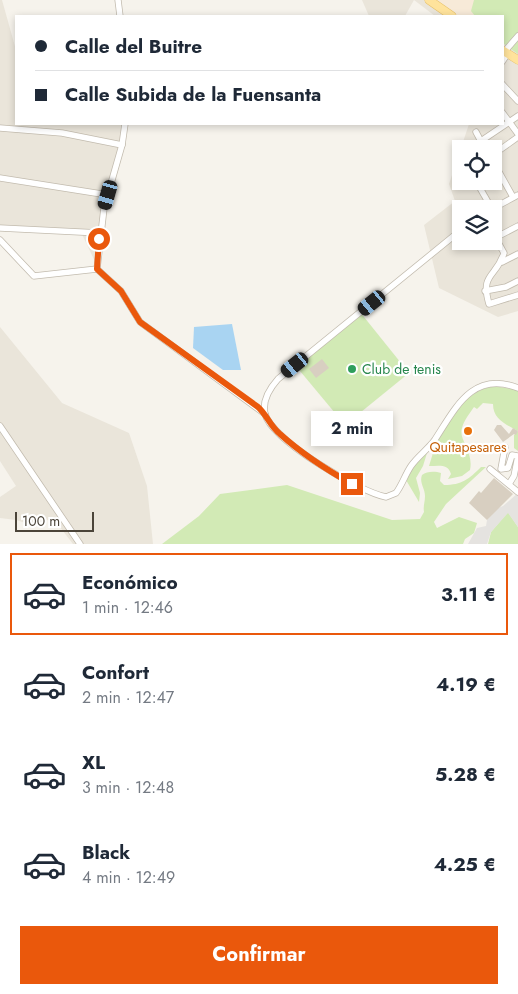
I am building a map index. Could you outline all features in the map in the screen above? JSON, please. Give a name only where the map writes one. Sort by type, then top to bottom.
[{"type":"main road","points":[[428,0],[450,15]]},
{"type":"main road","points":[[505,51],[518,60]]},
{"type":"street","points":[[118,0],[120,15]]},
{"type":"street","points":[[505,51],[518,36]]},
{"type":"street","points":[[504,86],[518,101]]},
{"type":"street","points":[[502,148],[518,135],[504,114]]},
{"type":"street","points":[[483,140],[518,116]]},
{"type":"street","points":[[97,269],[100,233],[108,195],[122,146],[125,125]]},
{"type":"street","points":[[0,128],[62,133],[122,146]]},
{"type":"street","points":[[476,132],[480,140]]},
{"type":"street","points":[[502,175],[516,196],[502,204]]},
{"type":"street","points":[[0,178],[108,195]]},
{"type":"street","points":[[502,233],[518,226]]},
{"type":"street","points":[[0,228],[100,233]]},
{"type":"street","points":[[265,414],[267,398],[278,379],[452,237]]},
{"type":"street","points":[[0,240],[34,276],[97,269],[121,291],[140,322],[265,414],[270,424],[279,434],[335,474],[352,484],[386,497],[396,493],[411,465],[430,446],[455,408],[468,394],[477,388],[490,384],[502,384],[518,388]]},
{"type":"street","points":[[502,249],[504,253],[502,262]]},
{"type":"street","points":[[518,254],[502,262],[490,276],[485,290],[489,304],[518,296]]},
{"type":"street","points":[[485,290],[506,287],[518,281]]},
{"type":"street","points":[[0,426],[80,544]]},
{"type":"street","points":[[505,447],[501,469],[508,468],[512,455],[518,456],[514,476],[509,484]]},
{"type":"street","points":[[490,469],[518,492]]},
{"type":"shaded area","points":[[0,0],[2,0],[15,46],[15,125],[124,125],[100,236],[99,270],[81,232],[0,228]]},
{"type":"shaded area","points":[[362,0],[414,0],[406,15],[369,15]]},
{"type":"shaded area","points":[[414,0],[518,0],[518,311],[498,317],[439,288],[424,225],[452,203],[452,250],[502,250],[502,200],[455,200],[449,184],[452,175],[452,190],[502,190],[502,140],[464,140],[469,125],[504,125],[504,15],[434,15]]},
{"type":"shaded area","points":[[429,0],[474,0],[474,15],[451,15]]},
{"type":"shaded area","points":[[0,327],[62,403],[129,433],[147,486],[153,544],[73,544],[56,522],[47,520],[32,525],[0,518],[0,497],[16,486],[0,461]]},
{"type":"shaded area","points":[[518,493],[518,527],[508,513],[491,532],[487,544],[468,544],[477,528],[486,526],[487,520],[498,508]]},
{"type":"green space","points":[[474,0],[518,0],[518,54],[504,44],[504,15],[474,15],[471,11]]},
{"type":"green space","name":"Club de tenis","points":[[360,312],[409,373],[345,425],[295,365]]},
{"type":"green space","points":[[494,386],[518,390],[518,431],[497,417],[493,404],[483,403],[477,409],[474,407],[464,422],[461,432],[470,457],[470,470],[462,476],[448,479],[451,474],[448,468],[429,466],[433,453],[431,449],[449,419],[464,402],[482,389]]},
{"type":"green space","points":[[518,431],[518,451],[514,448],[514,435]]},
{"type":"green space","points":[[427,453],[423,466],[416,478],[420,493],[419,502],[406,480],[412,467]]},
{"type":"green space","points":[[481,467],[486,467],[446,504],[434,522],[437,528],[459,517],[477,523],[474,533],[465,539],[463,544],[162,544],[199,516],[220,494],[287,485],[392,520],[420,519],[424,512],[425,498],[421,481],[422,475],[431,472],[441,473],[440,481],[444,485],[450,485],[465,480]]},
{"type":"green space","points":[[508,512],[518,527],[518,544],[488,544],[491,532]]},
{"type":"water","points":[[232,324],[241,370],[223,370],[193,348],[194,327]]},
{"type":"building","points":[[322,359],[329,368],[316,378],[309,369]]},
{"type":"building","points":[[497,425],[501,425],[509,434],[513,428],[518,431],[516,435],[514,434],[503,442],[494,430]]},
{"type":"building","points":[[494,478],[513,494],[487,520],[469,503]]},
{"type":"place","name":"Club de tenis","points":[[352,369]]},
{"type":"place","name":"Quitapesares","points":[[468,431]]},
{"type":"route","points":[[99,239],[97,269],[121,291],[140,322],[258,407],[279,434],[352,484]]}]
